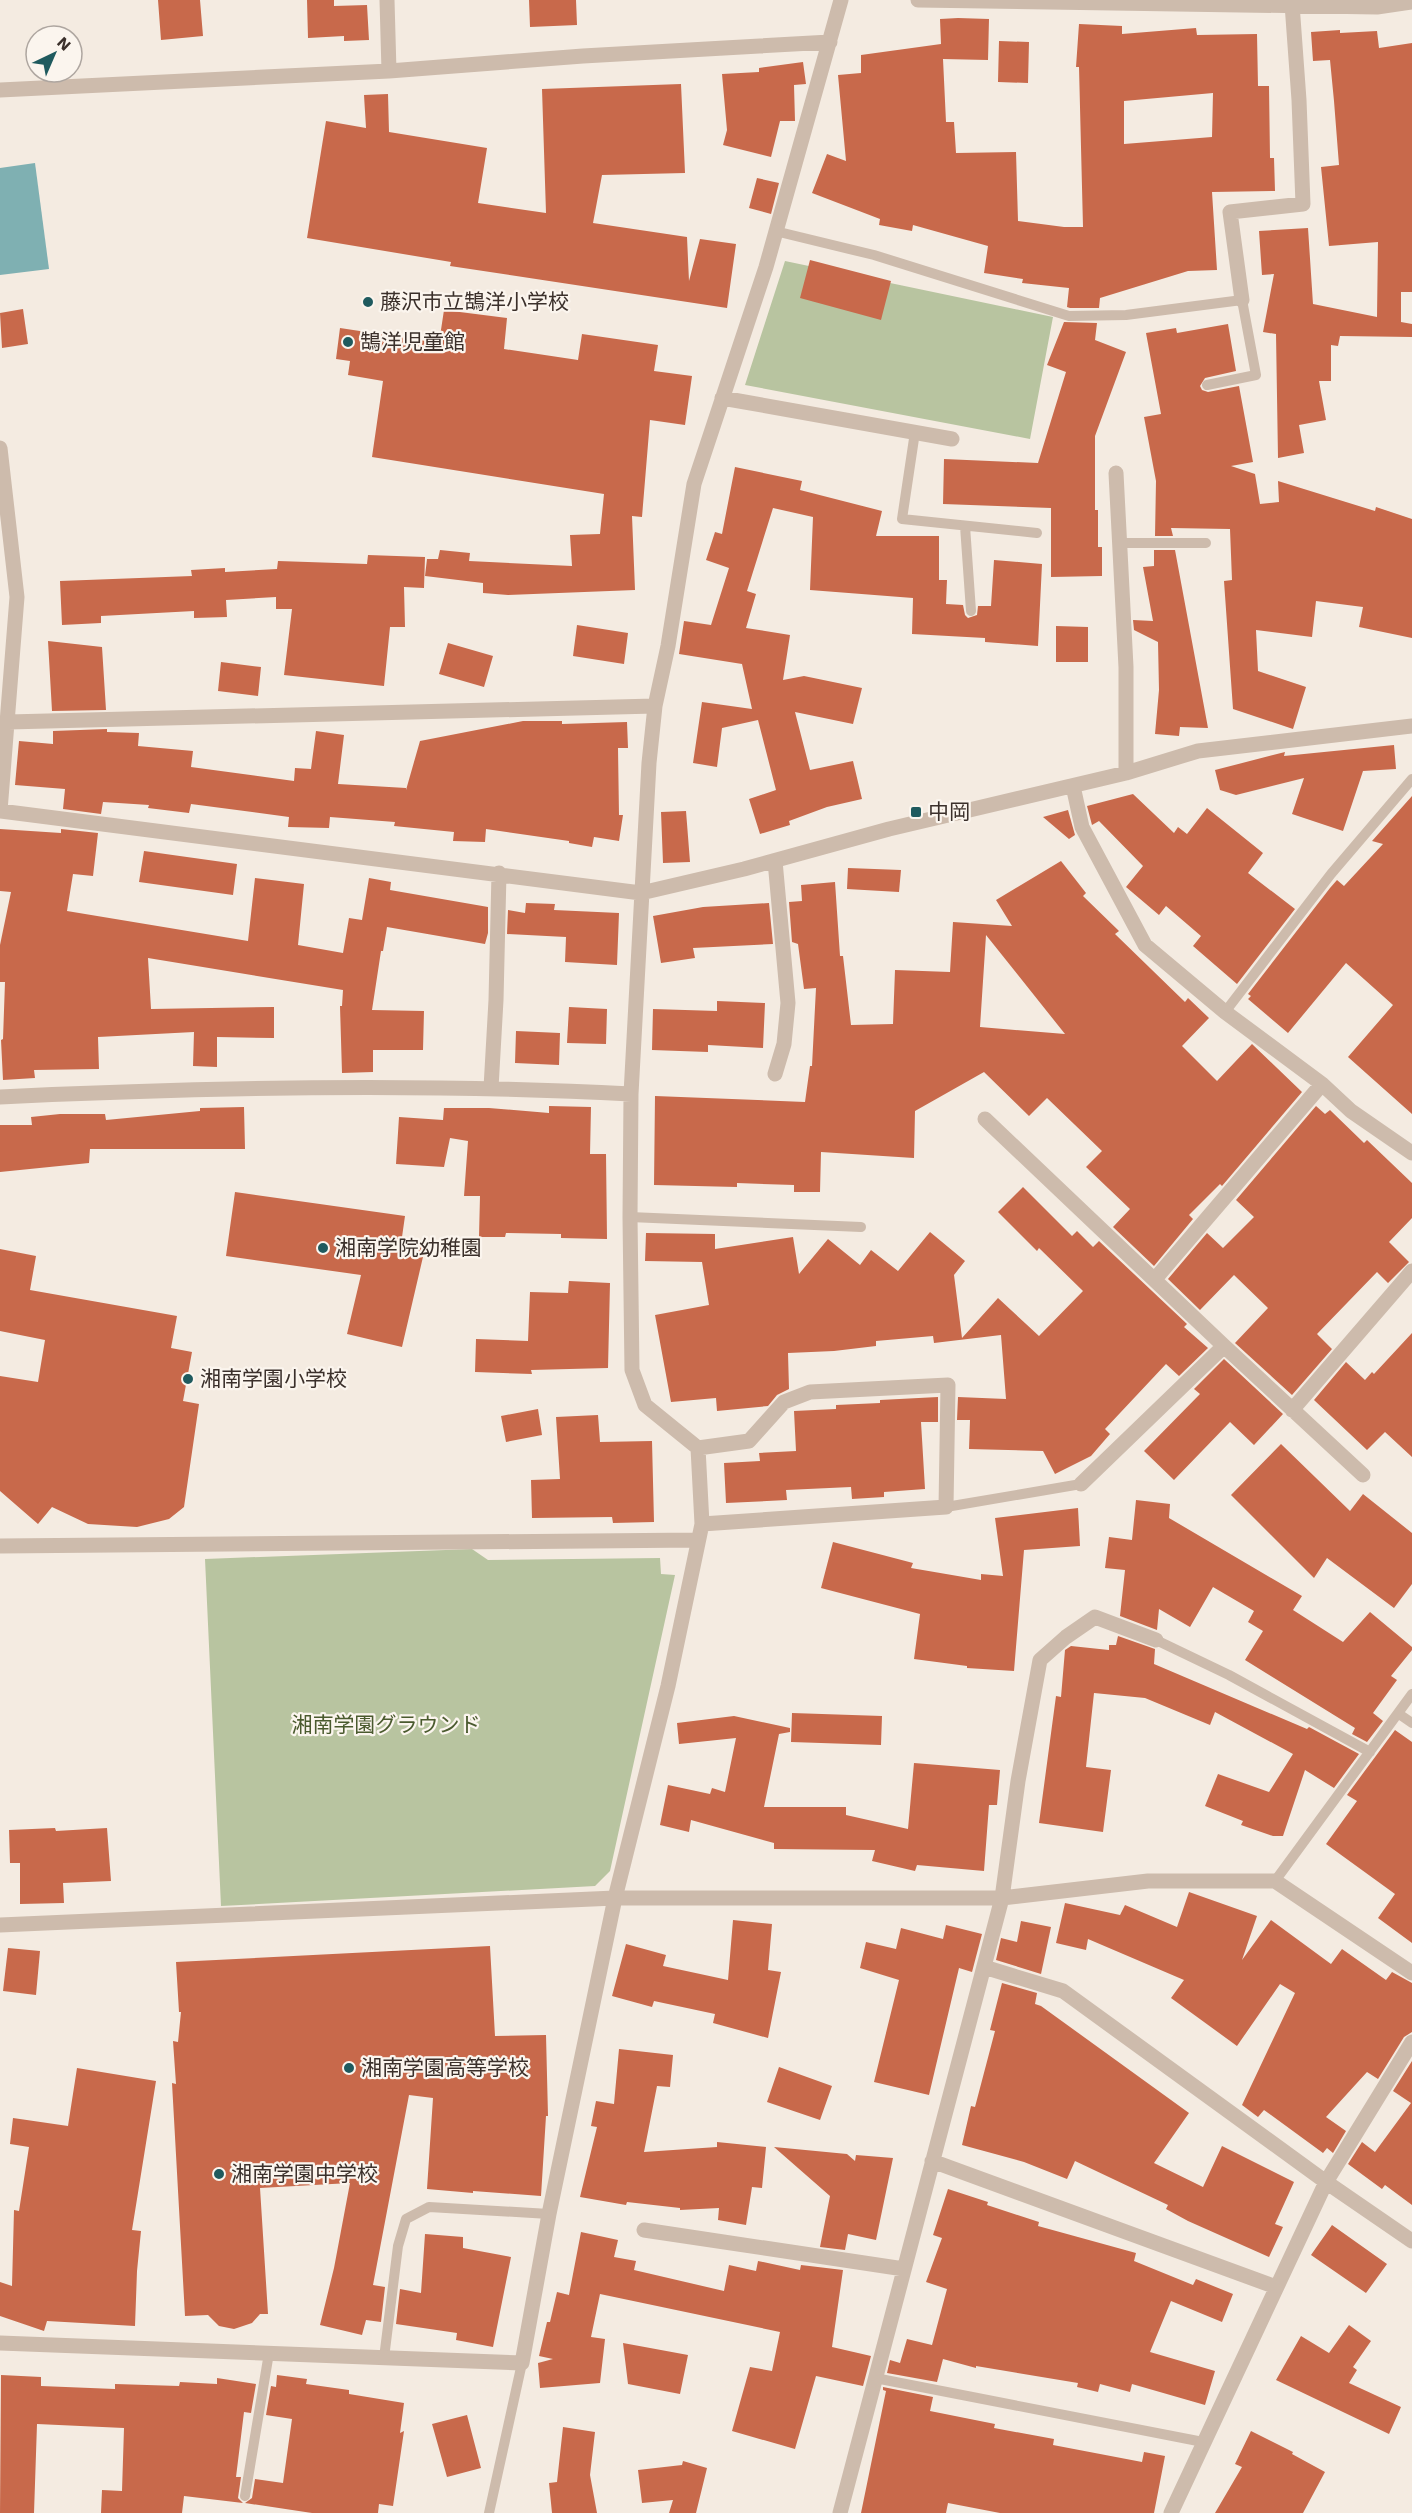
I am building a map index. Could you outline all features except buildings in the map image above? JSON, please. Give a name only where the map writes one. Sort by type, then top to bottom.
[{"type":"street","points":[[387,0],[389,70]]},
{"type":"street","points":[[702,1524],[946,1507],[948,1384],[810,1392],[784,1402],[749,1441],[698,1448],[645,1405],[632,1370],[631,1094],[649,763],[655,706],[668,646],[694,484],[766,267],[840,0]]},
{"type":"street","points":[[918,0],[1182,2],[1377,7],[1412,2]]},
{"type":"street","points":[[1242,300],[1230,212],[1303,204],[1292,4]]},
{"type":"street","points":[[0,90],[389,70],[830,42]]},
{"type":"street","points":[[722,398],[952,439]]},
{"type":"street","points":[[0,448],[18,597],[0,811],[223,841],[499,873],[641,893],[775,861],[889,829],[1126,773],[1198,752],[1412,726]]},
{"type":"street","points":[[1116,473],[1126,667],[1126,773]]},
{"type":"street","points":[[8,722],[655,706]]},
{"type":"street","points":[[1073,786],[1082,827],[1146,945],[1225,1012],[1322,1084],[1351,1111],[1412,1154]]},
{"type":"street","points":[[775,861],[788,1003],[784,1044],[775,1074]]},
{"type":"street","points":[[491,1088],[499,873]]},
{"type":"street","points":[[1155,1279],[1322,1084]]},
{"type":"street","points":[[0,1097],[101,1092],[380,1087],[491,1088],[631,1094]]},
{"type":"street","points":[[985,1119],[1363,1475]]},
{"type":"street","points":[[1292,1410],[1412,1271]]},
{"type":"street","points":[[1081,1484],[1224,1346]]},
{"type":"street","points":[[0,2343],[522,2363],[549,2214],[615,1898],[668,1686],[702,1524],[698,1448]]},
{"type":"street","points":[[0,1546],[698,1540]]},
{"type":"street","points":[[840,2513],[1002,1899],[1018,1781],[1040,1660],[1066,1637],[1095,1617],[1156,1640]]},
{"type":"street","points":[[0,1925],[615,1898],[1002,1899],[1148,1881],[1275,1881],[1412,1973]]},
{"type":"street","points":[[984,1967],[1063,1991],[1326,2182],[1412,2241]]},
{"type":"street","points":[[1171,2513],[1326,2182],[1412,2042]]},
{"type":"street","points":[[932,2161],[1276,2288]]},
{"type":"street","points":[[644,2230],[904,2270]]},
{"type":"lane","points":[[775,231],[874,255],[1069,316],[1126,315],[1242,300],[1256,375],[1207,385]]},
{"type":"lane","points":[[915,432],[902,519],[1036,533]]},
{"type":"lane","points":[[965,526],[971,611]]},
{"type":"lane","points":[[1121,543],[1206,543]]},
{"type":"lane","points":[[1225,1012],[1331,874],[1412,779]]},
{"type":"lane","points":[[630,1217],[861,1227]]},
{"type":"lane","points":[[946,1507],[1081,1484]]},
{"type":"lane","points":[[1156,1640],[1229,1676],[1370,1752]]},
{"type":"lane","points":[[1275,1881],[1412,1694]]},
{"type":"lane","points":[[1399,1714],[1412,1723]]},
{"type":"lane","points":[[384,2358],[398,2246],[406,2219],[429,2207],[549,2214]]},
{"type":"lane","points":[[245,2496],[269,2353]]},
{"type":"lane","points":[[489,2513],[522,2363]]},
{"type":"lane","points":[[875,2378],[1203,2442]]},
{"type":"green space","points":[[785,261],[1053,317],[1030,439],[745,385]]},
{"type":"green space","name":"湘南学園グラウンド","points":[[472,1549],[488,1560],[660,1558],[661,1574],[675,1575],[610,1871],[595,1886],[221,1906],[205,1559]]},
{"type":"water","points":[[35,163],[49,269],[0,275],[0,168]]},
{"type":"place","name":"藤沢市立鵠洋小学校","points":[[368,302]]},
{"type":"place","name":"鵠洋児童館","points":[[348,342]]},
{"type":"place","name":"中岡","points":[[916,812]]},
{"type":"place","name":"湘南学院幼稚園","points":[[323,1248]]},
{"type":"place","name":"湘南学園小学校","points":[[188,1379]]},
{"type":"place","name":"湘南学園高等学校","points":[[349,2068]]},
{"type":"place","name":"湘南学園中学校","points":[[219,2174]]}]
